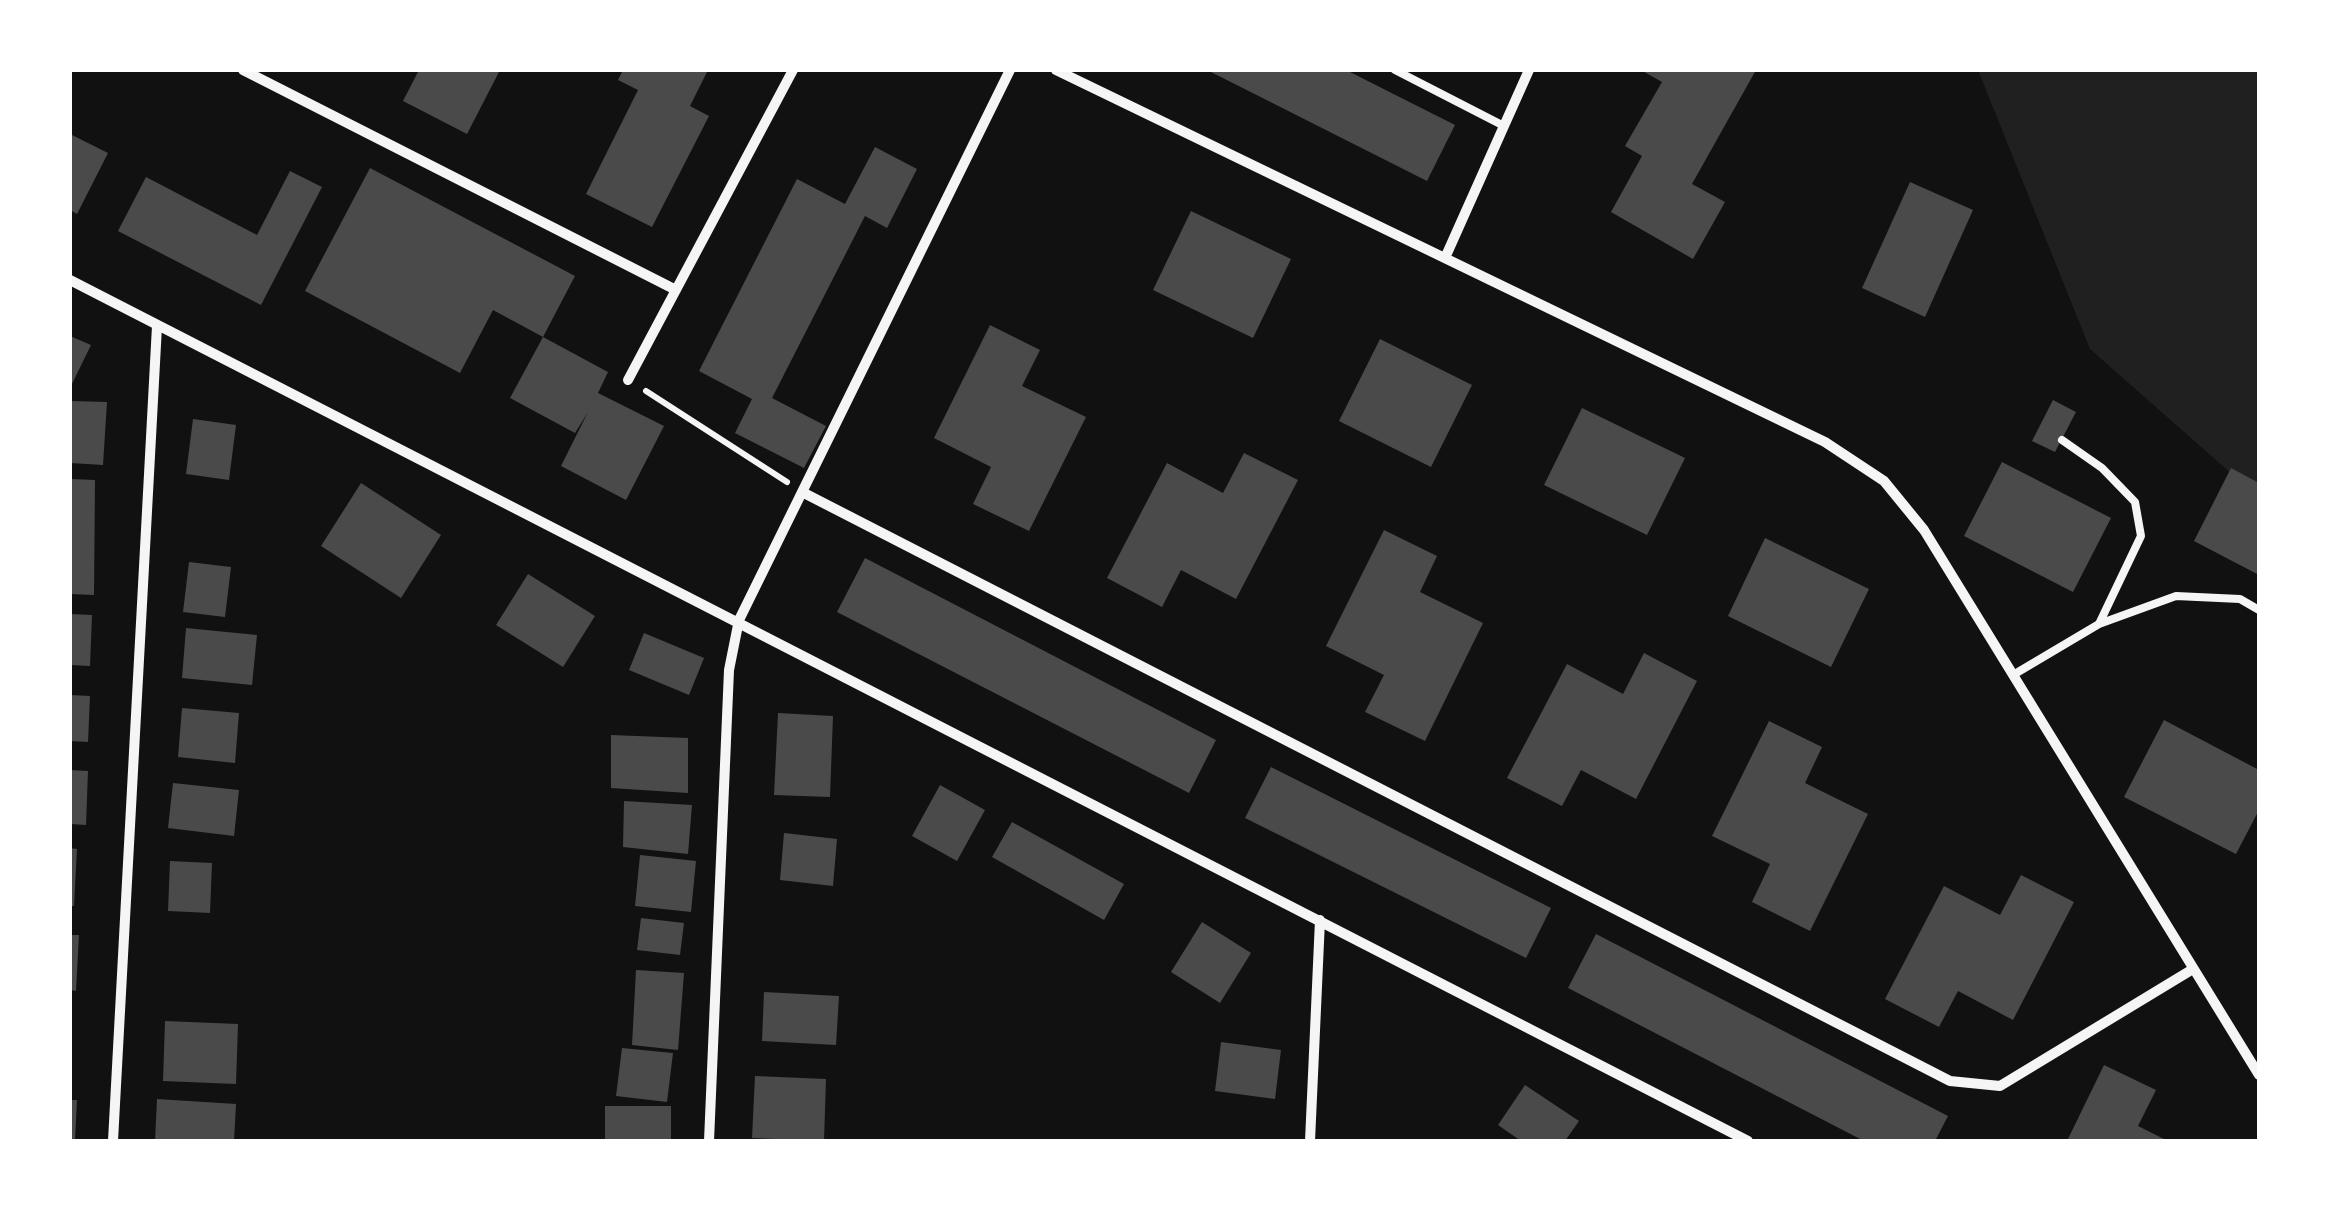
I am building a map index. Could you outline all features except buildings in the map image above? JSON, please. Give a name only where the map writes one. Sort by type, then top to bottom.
[{"type":"street","points":[[243,70],[676,290]]},
{"type":"street","points":[[628,380],[793,70]]},
{"type":"street","points":[[710,1141],[728,670],[739,620],[1010,70]]},
{"type":"street","points":[[1056,70],[1825,442],[1884,480],[1924,530],[2259,1076]]},
{"type":"street","points":[[1444,258],[1529,70]]},
{"type":"street","points":[[70,280],[1748,1141]]},
{"type":"street","points":[[113,1141],[157,326]]},
{"type":"street","points":[[802,492],[1950,1081],[2000,1086],[2193,968]]},
{"type":"street","points":[[1310,1141],[1320,920]]},
{"type":"lane","points":[[1394,70],[1504,126]]},
{"type":"lane","points":[[2062,440],[2102,468],[2134,502],[2141,536],[2099,624]]},
{"type":"lane","points":[[2013,675],[2099,624],[2176,596],[2240,599],[2259,610]]},
{"type":"path","points":[[628,380],[802,492]]},
{"type":"shaded area","points":[[1978,70],[2259,70],[2259,498],[2090,349]]}]
